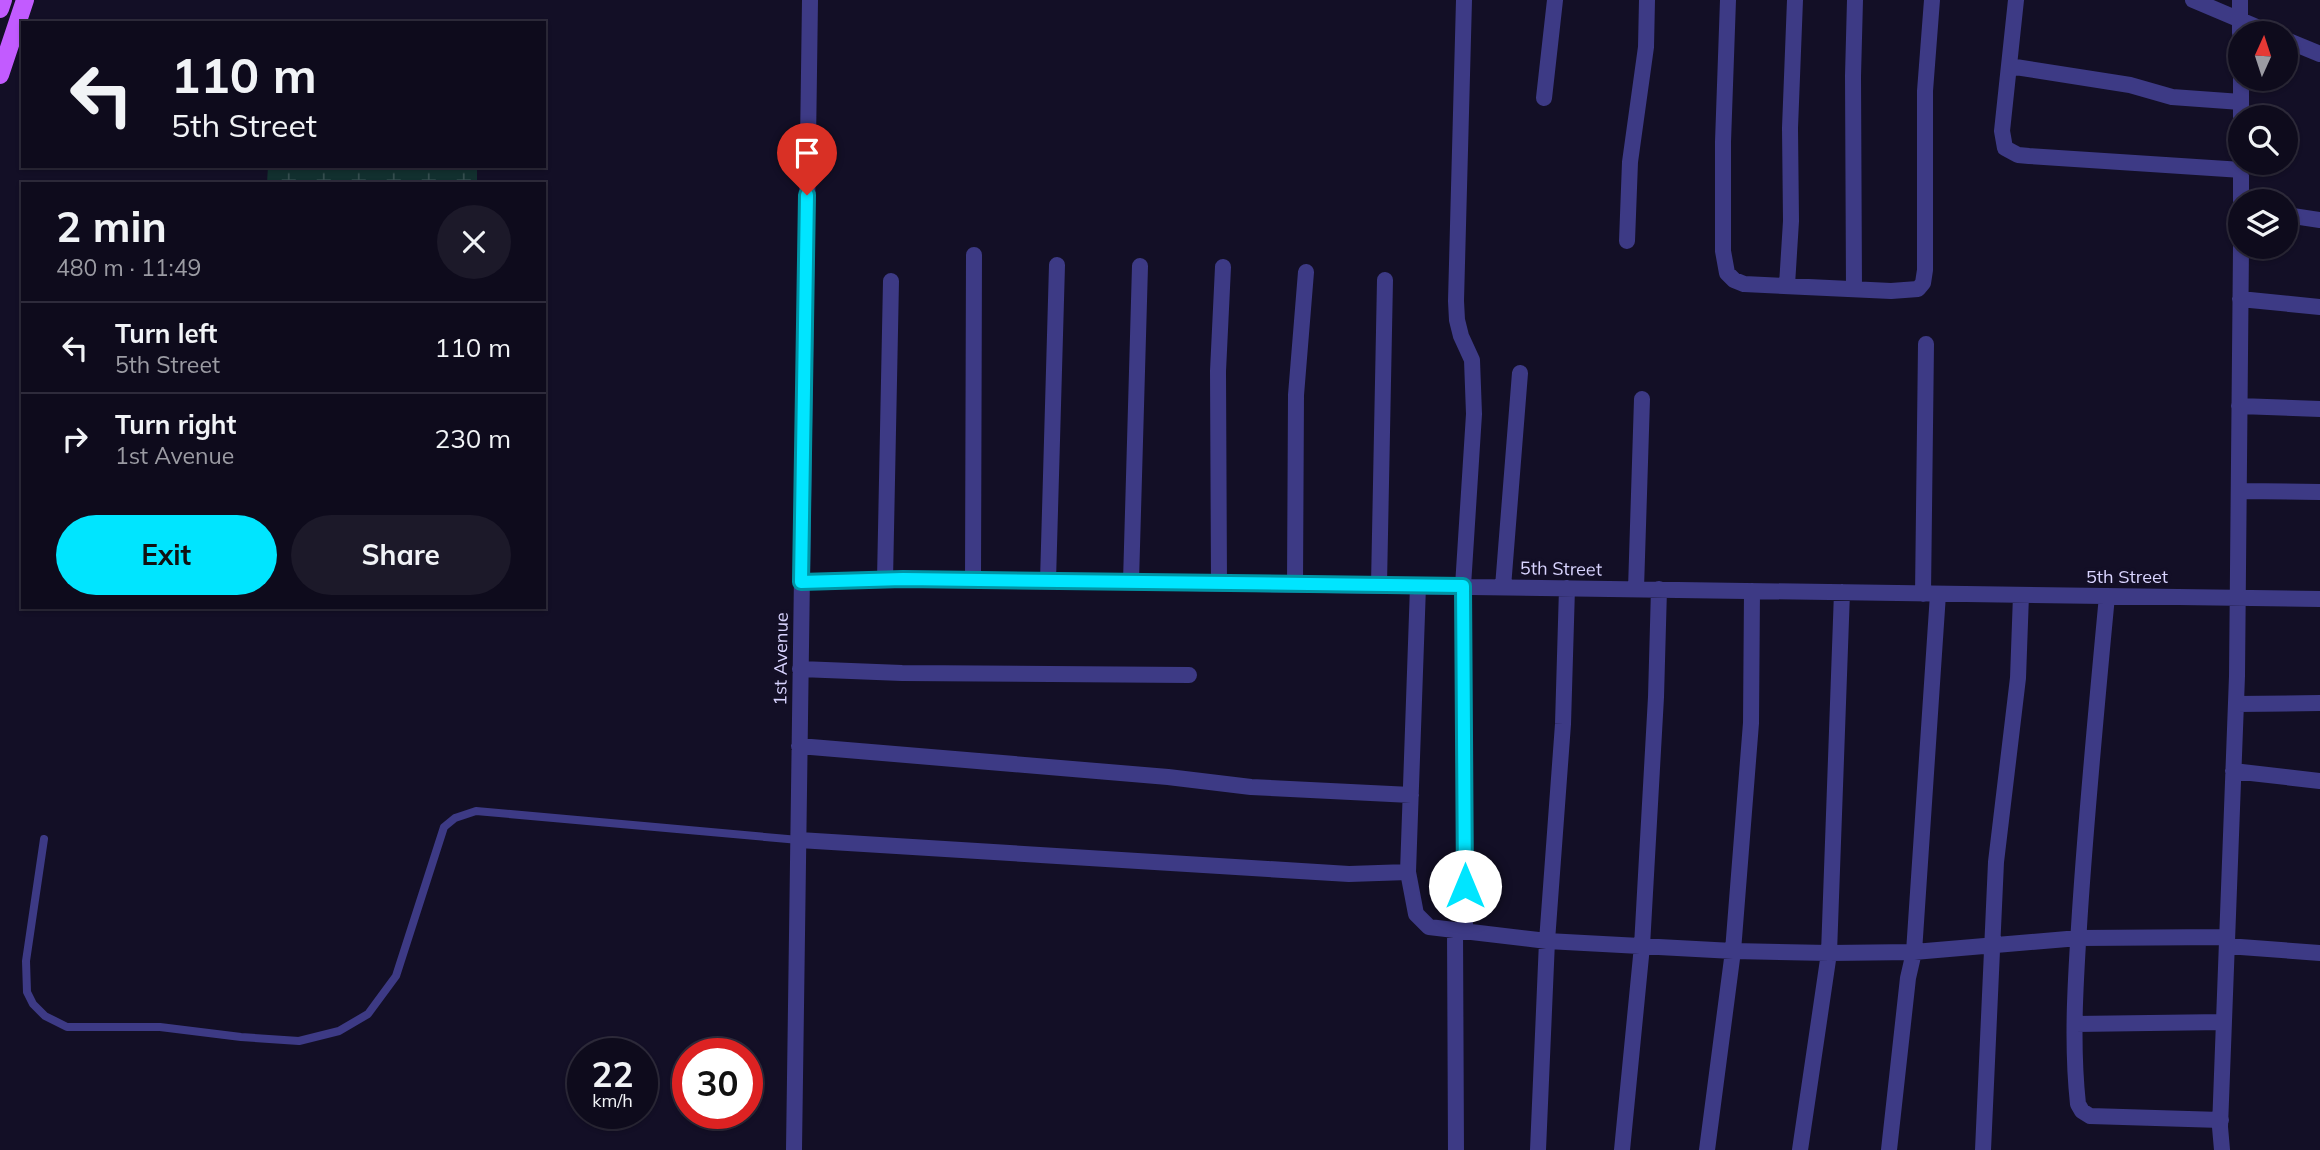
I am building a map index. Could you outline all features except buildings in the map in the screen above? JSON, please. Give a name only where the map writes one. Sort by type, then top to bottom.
[{"type":"main road","points":[[0,9],[3,0]]},
{"type":"main road","points":[[0,75],[25,0]]},
{"type":"street","points":[[1455,1150],[1463,586],[1474,414],[1472,360],[1457,320],[1464,0]]},
{"type":"street","points":[[1545,98],[1555,0]]},
{"type":"street","points":[[1628,241],[1630,162],[1646,47],[1647,0]]},
{"type":"street","points":[[1728,0],[1723,142],[1724,266],[1727,273],[1744,284],[1891,291],[1916,289],[1924,280],[1925,91],[1932,0]]},
{"type":"street","points":[[1787,285],[1791,221],[1790,128],[1795,0]]},
{"type":"street","points":[[1854,289],[1852,90],[1855,0]]},
{"type":"street","points":[[2015,0],[2002,131],[2003,142],[2010,152],[2041,157],[2228,166]]},
{"type":"street","points":[[2193,0],[2230,21]]},
{"type":"street","points":[[2240,0],[2240,21]]},
{"type":"street","name":"1st Avenue","points":[[794,1150],[811,1]]},
{"type":"street","points":[[2298,45],[2320,54]]},
{"type":"street","points":[[2009,66],[2130,85],[2172,97],[2228,107]]},
{"type":"street","points":[[2298,217],[2320,220]]},
{"type":"street","points":[[973,580],[974,255]]},
{"type":"street","points":[[2222,1150],[2236,704],[2241,259]]},
{"type":"street","points":[[1048,581],[1057,265]]},
{"type":"street","points":[[1131,582],[1140,266]]},
{"type":"street","points":[[1219,583],[1219,370],[1223,267]]},
{"type":"street","points":[[1295,584],[1296,395],[1306,272]]},
{"type":"street","points":[[1379,585],[1385,280]]},
{"type":"street","points":[[885,580],[891,281]]},
{"type":"street","points":[[2240,299],[2320,307]]},
{"type":"street","points":[[1889,1150],[1907,990],[1914,953],[1931,594],[1926,344]]},
{"type":"street","points":[[1503,587],[1520,373]]},
{"type":"street","points":[[1636,589],[1642,399]]},
{"type":"street","points":[[2239,406],[2320,409]]},
{"type":"street","points":[[2239,492],[2320,492]]},
{"type":"street","name":"5th Street","points":[[801,582],[973,580],[2320,599]]},
{"type":"street","points":[[1418,586],[1408,872],[1416,914],[1429,927],[1547,941],[1733,951],[1914,953],[2079,939],[2227,941],[2320,953]]},
{"type":"street","points":[[1538,1150],[1547,941],[1563,724],[1567,588]]},
{"type":"street","points":[[1622,1150],[1624,1107],[1642,946],[1656,697],[1659,589]]},
{"type":"street","points":[[1707,1150],[1733,951],[1751,723],[1752,591]]},
{"type":"street","points":[[1800,1150],[1829,953],[1842,592]]},
{"type":"street","points":[[1983,1150],[1996,862],[2018,678],[2021,595]]},
{"type":"street","points":[[2107,596],[2085,835],[2079,939],[2075,1024],[2078,1104],[2085,1114],[2096,1116],[2221,1120]]},
{"type":"street","points":[[800,669],[902,673],[1189,675]]},
{"type":"street","points":[[2236,704],[2320,703]]},
{"type":"street","points":[[799,746],[1168,777],[1251,787],[1411,794]]},
{"type":"street","points":[[2233,771],[2320,781]]},
{"type":"street","points":[[799,840],[1349,874],[1408,872]]},
{"type":"street","points":[[2075,1024],[2224,1022]]},
{"type":"lane","points":[[44,839],[26,961],[27,992],[33,1004],[45,1016],[67,1027],[160,1027],[299,1041],[339,1031],[368,1014],[396,976],[444,827],[465,813],[476,811],[799,840]]},
{"type":"green space","points":[[268,168],[477,168],[477,182],[267,182]]},
{"type":"route","points":[[807,195],[801,582],[903,579],[1463,586],[1465,886]]}]
